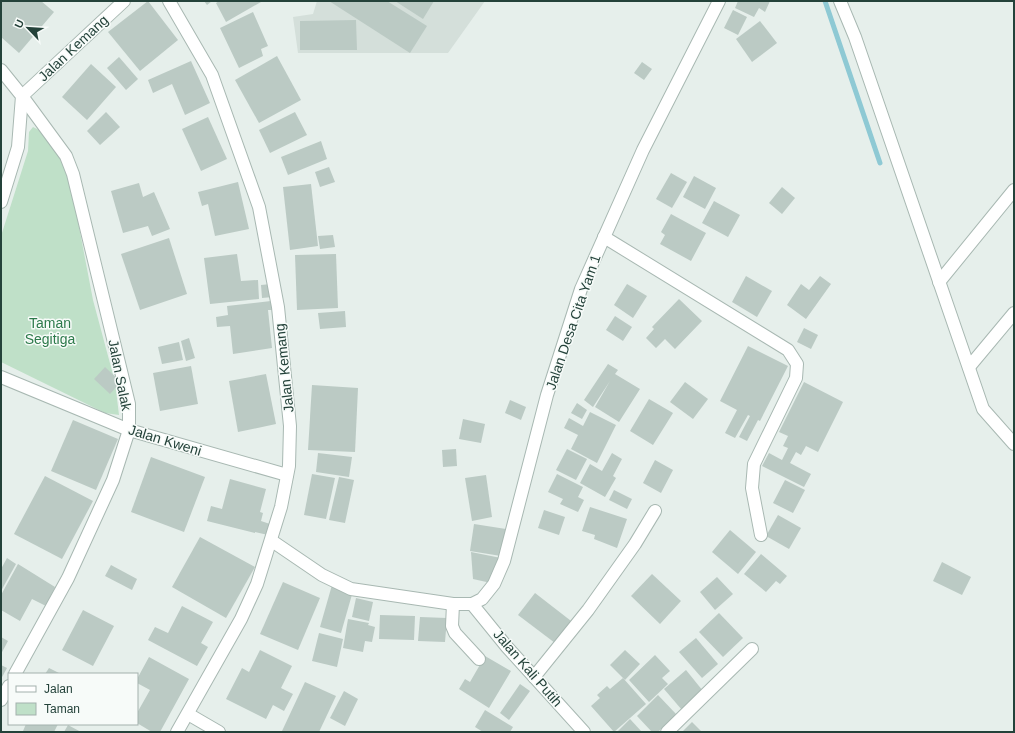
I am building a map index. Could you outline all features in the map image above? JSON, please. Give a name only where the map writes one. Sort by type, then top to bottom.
[{"type":"street","name":"Jalan Kemang","points":[[22,96],[124,1]]},
{"type":"street","name":"Jalan Kemang","points":[[169,1],[212,74],[262,222],[278,307],[290,426],[287,475],[281,507],[272,541],[257,584],[241,619],[178,732]]},
{"type":"street","name":"Jalan Desa Cita Yam 1","points":[[472,604],[482,599],[494,584],[504,561],[547,396],[582,289],[643,150],[719,1]]},
{"type":"street","points":[[840,1],[983,409],[1013,441]]},
{"type":"street","name":"Jalan Salak","points":[[1,70],[66,156],[73,174],[129,404],[129,430],[113,480],[97,518],[68,578],[16,673]]},
{"type":"street","points":[[1,202],[18,147],[22,96]]},
{"type":"street","points":[[939,282],[1014,190]]},
{"type":"street","points":[[604,237],[788,350],[797,364],[796,378],[754,464],[752,488],[761,535]]},
{"type":"street","points":[[969,368],[1014,313]]},
{"type":"street","name":"Jalan Kweni","points":[[1,377],[129,430],[287,475]]},
{"type":"street","points":[[534,677],[588,610],[635,544],[655,512]]},
{"type":"street","points":[[272,541],[322,575],[351,589],[453,604],[472,604]]},
{"type":"street","points":[[453,604],[452,626],[454,633],[479,659]]},
{"type":"street","name":"Jalan Kali Putih","points":[[472,604],[577,730]]},
{"type":"street","points":[[667,732],[752,649]]},
{"type":"street","points":[[1,700],[8,688]]},
{"type":"street","points":[[188,714],[220,732]]},
{"type":"shaded area","points":[[317,1],[485,1],[448,53],[298,53],[293,17],[313,14]]},
{"type":"green space","name":"Taman Segitiga","points":[[33,127],[41,131],[67,164],[93,300],[115,382],[119,415],[105,413],[1,362],[1,236],[28,151],[29,132]]},
{"type":"building","points":[[1,1],[41,1],[54,12],[19,53],[1,37]]},
{"type":"building","points":[[148,1],[178,40],[140,71],[108,32]]},
{"type":"building","points":[[204,1],[212,1],[207,5]]},
{"type":"building","points":[[219,1],[261,2],[226,22],[216,3]]},
{"type":"building","points":[[329,1],[387,1],[427,26],[410,53]]},
{"type":"building","points":[[395,1],[434,1],[423,19]]},
{"type":"building","points":[[738,1],[770,1],[765,12],[759,8],[754,17],[735,8]]},
{"type":"building","points":[[733,10],[747,17],[738,35],[724,28]]},
{"type":"building","points":[[253,12],[268,46],[261,49],[263,56],[239,68],[220,28]]},
{"type":"building","points":[[356,20],[357,50],[300,50],[300,21]]},
{"type":"building","points":[[760,21],[777,43],[752,62],[736,39]]},
{"type":"building","points":[[277,56],[301,100],[259,123],[235,80]]},
{"type":"building","points":[[119,57],[138,79],[126,90],[107,68]]},
{"type":"building","points":[[191,61],[210,103],[185,115],[172,84],[153,93],[148,80]]},
{"type":"building","points":[[642,62],[652,69],[644,80],[634,73]]},
{"type":"building","points":[[91,64],[116,87],[87,120],[62,97]]},
{"type":"building","points":[[106,112],[120,127],[100,145],[87,131]]},
{"type":"building","points":[[295,112],[307,135],[270,153],[259,130]]},
{"type":"building","points":[[208,117],[227,159],[201,171],[182,129]]},
{"type":"building","points":[[321,141],[327,159],[288,175],[281,157]]},
{"type":"building","points":[[329,167],[335,182],[320,187],[315,172]]},
{"type":"building","points":[[671,173],[687,182],[672,208],[656,199]]},
{"type":"building","points":[[694,176],[716,188],[705,209],[683,197]]},
{"type":"building","points":[[238,182],[249,229],[215,236],[208,204],[202,206],[198,192]]},
{"type":"building","points":[[139,183],[143,197],[154,192],[170,229],[152,236],[148,226],[123,233],[111,191]]},
{"type":"building","points":[[311,184],[318,246],[290,250],[283,187]]},
{"type":"building","points":[[782,187],[795,198],[782,214],[769,203]]},
{"type":"building","points":[[714,201],[740,215],[728,237],[702,223]]},
{"type":"building","points":[[671,214],[706,233],[691,261],[660,244],[665,235],[661,232]]},
{"type":"building","points":[[333,235],[335,247],[320,249],[318,236]]},
{"type":"building","points":[[169,238],[187,294],[140,310],[121,254]]},
{"type":"building","points":[[237,254],[241,281],[258,280],[259,299],[210,304],[204,258]]},
{"type":"building","points":[[336,254],[338,308],[297,310],[295,255]]},
{"type":"building","points":[[746,276],[772,291],[757,317],[732,302]]},
{"type":"building","points":[[820,276],[831,284],[806,319],[787,305],[801,284],[809,290]]},
{"type":"building","points":[[271,284],[273,297],[262,298],[261,285]]},
{"type":"building","points":[[627,284],[647,296],[633,318],[614,305]]},
{"type":"building","points":[[679,299],[702,321],[675,349],[665,339],[656,348],[646,338],[654,329],[652,327]]},
{"type":"building","points":[[271,301],[272,310],[268,310],[272,348],[233,354],[230,326],[217,327],[216,317],[228,315],[227,306]]},
{"type":"building","points":[[345,311],[346,327],[320,329],[318,313]]},
{"type":"building","points":[[615,316],[632,327],[623,341],[606,330]]},
{"type":"building","points":[[804,328],[818,335],[811,349],[797,342]]},
{"type":"building","points":[[189,338],[195,358],[186,361],[181,341]]},
{"type":"building","points":[[179,342],[183,360],[162,364],[158,347]]},
{"type":"building","points":[[748,346],[788,366],[760,421],[758,420],[747,441],[739,437],[750,416],[748,415],[735,438],[725,433],[737,410],[720,401]]},
{"type":"building","points":[[608,364],[618,370],[615,374],[640,389],[619,422],[595,407],[610,381],[593,407],[584,400]]},
{"type":"building","points":[[191,366],[198,404],[160,411],[153,373]]},
{"type":"building","points":[[105,367],[121,382],[110,394],[94,379]]},
{"type":"building","points":[[266,374],[276,424],[238,432],[229,381]]},
{"type":"building","points":[[685,382],[708,399],[693,419],[670,402]]},
{"type":"building","points":[[804,382],[843,402],[818,452],[806,446],[801,455],[796,452],[790,463],[811,474],[804,487],[762,466],[769,453],[782,460],[788,448],[783,446],[788,436],[779,432]]},
{"type":"building","points":[[312,385],[358,388],[355,452],[308,450]]},
{"type":"building","points":[[649,399],[673,413],[653,445],[630,431]]},
{"type":"building","points":[[510,400],[526,407],[521,420],[505,413]]},
{"type":"building","points":[[577,403],[587,410],[582,419],[571,413]]},
{"type":"building","points":[[590,412],[616,425],[597,463],[571,449],[578,435],[564,428],[569,418],[583,426]]},
{"type":"building","points":[[463,419],[485,424],[481,443],[459,439]]},
{"type":"building","points":[[73,420],[118,439],[96,490],[51,471]]},
{"type":"building","points":[[456,449],[457,466],[443,467],[442,450]]},
{"type":"building","points":[[567,449],[587,459],[576,480],[556,470]]},
{"type":"building","points":[[318,453],[352,457],[349,477],[316,472]]},
{"type":"building","points":[[612,453],[622,459],[613,476],[616,478],[605,497],[580,483],[590,464],[602,471]]},
{"type":"building","points":[[151,457],[205,477],[184,532],[131,512]]},
{"type":"building","points":[[655,460],[673,470],[661,493],[643,483]]},
{"type":"building","points":[[312,474],[335,478],[326,519],[304,515]]},
{"type":"building","points":[[557,474],[583,487],[578,497],[584,500],[578,512],[560,504],[563,499],[548,492]]},
{"type":"building","points":[[486,475],[492,517],[472,521],[465,478]]},
{"type":"building","points":[[45,476],[93,501],[62,559],[14,534]]},
{"type":"building","points":[[339,477],[354,480],[345,523],[329,520]]},
{"type":"building","points":[[230,479],[266,489],[260,512],[263,513],[261,521],[270,524],[268,535],[207,521],[211,506],[222,509]]},
{"type":"building","points":[[785,480],[805,490],[793,513],[773,503]]},
{"type":"building","points":[[614,490],[632,499],[627,509],[609,500]]},
{"type":"building","points":[[590,507],[627,519],[617,548],[594,539],[595,535],[582,531]]},
{"type":"building","points":[[544,510],[565,517],[559,535],[538,528]]},
{"type":"building","points":[[778,515],[801,528],[789,549],[766,536]]},
{"type":"building","points":[[474,524],[506,529],[501,556],[470,551]]},
{"type":"building","points":[[730,530],[756,552],[738,574],[712,552]]},
{"type":"building","points":[[200,537],[255,567],[226,618],[172,587]]},
{"type":"building","points":[[471,552],[501,558],[491,583],[473,579]]},
{"type":"building","points":[[761,554],[787,576],[780,584],[776,581],[766,592],[744,574]]},
{"type":"building","points":[[7,558],[16,564],[1,591],[1,569]]},
{"type":"building","points":[[942,562],[971,577],[962,595],[933,581]]},
{"type":"building","points":[[18,564],[55,587],[46,606],[32,599],[20,621],[1,610],[1,595]]},
{"type":"building","points":[[111,565],[137,579],[132,590],[105,576]]},
{"type":"building","points":[[652,574],[681,601],[660,624],[631,596]]},
{"type":"building","points":[[717,577],[733,594],[715,610],[700,592]]},
{"type":"building","points":[[283,582],[320,598],[298,650],[260,634]]},
{"type":"building","points":[[332,585],[353,591],[341,633],[320,627]]},
{"type":"building","points":[[535,593],[575,624],[559,646],[518,615]]},
{"type":"building","points":[[356,598],[373,602],[369,621],[352,617]]},
{"type":"building","points":[[182,606],[213,622],[201,643],[208,647],[197,666],[148,640],[155,627],[168,633]]},
{"type":"building","points":[[83,610],[114,626],[93,666],[62,650]]},
{"type":"building","points":[[719,613],[743,638],[723,657],[699,632]]},
{"type":"building","points":[[380,615],[415,616],[414,640],[379,639]]},
{"type":"building","points":[[420,617],[447,618],[445,642],[418,641]]},
{"type":"building","points":[[348,619],[369,623],[368,625],[375,627],[372,642],[365,641],[363,652],[343,648]]},
{"type":"building","points":[[319,633],[343,639],[337,667],[312,661]]},
{"type":"building","points":[[1,637],[8,641],[1,654]]},
{"type":"building","points":[[696,638],[718,664],[702,678],[679,652]]},
{"type":"building","points":[[260,650],[292,666],[281,688],[293,694],[284,711],[273,705],[266,719],[226,699],[242,668],[249,672]]},
{"type":"building","points":[[625,650],[640,664],[625,680],[610,665]]},
{"type":"building","points":[[655,655],[670,671],[662,678],[668,684],[649,702],[629,680]]},
{"type":"building","points":[[485,656],[511,671],[489,708],[459,689],[465,679],[470,682]]},
{"type":"building","points":[[149,657],[189,679],[160,732],[152,732],[138,724],[138,711],[150,690],[138,684],[138,677]]},
{"type":"building","points":[[1,665],[7,668],[1,679]]},
{"type":"building","points":[[49,668],[59,673],[46,673]]},
{"type":"building","points":[[686,670],[703,691],[682,710],[664,689]]},
{"type":"building","points":[[623,678],[646,704],[614,732],[591,706],[600,698],[597,695],[607,686],[610,689]]},
{"type":"building","points":[[305,682],[336,696],[319,732],[284,732],[282,731]]},
{"type":"building","points":[[520,684],[530,691],[509,720],[500,713]]},
{"type":"building","points":[[344,691],[358,699],[345,726],[330,718]]},
{"type":"building","points":[[658,695],[676,714],[658,732],[652,732],[637,716]]},
{"type":"building","points":[[485,710],[513,727],[510,732],[483,732],[475,727]]},
{"type":"building","points":[[630,719],[642,732],[617,732]]},
{"type":"building","points":[[692,722],[702,732],[682,732]]},
{"type":"building","points":[[26,725],[58,725],[54,732],[23,731]]},
{"type":"building","points":[[68,725],[81,732],[64,732]]},
{"type":"waterway","points":[[825,1],[880,163]]}]
